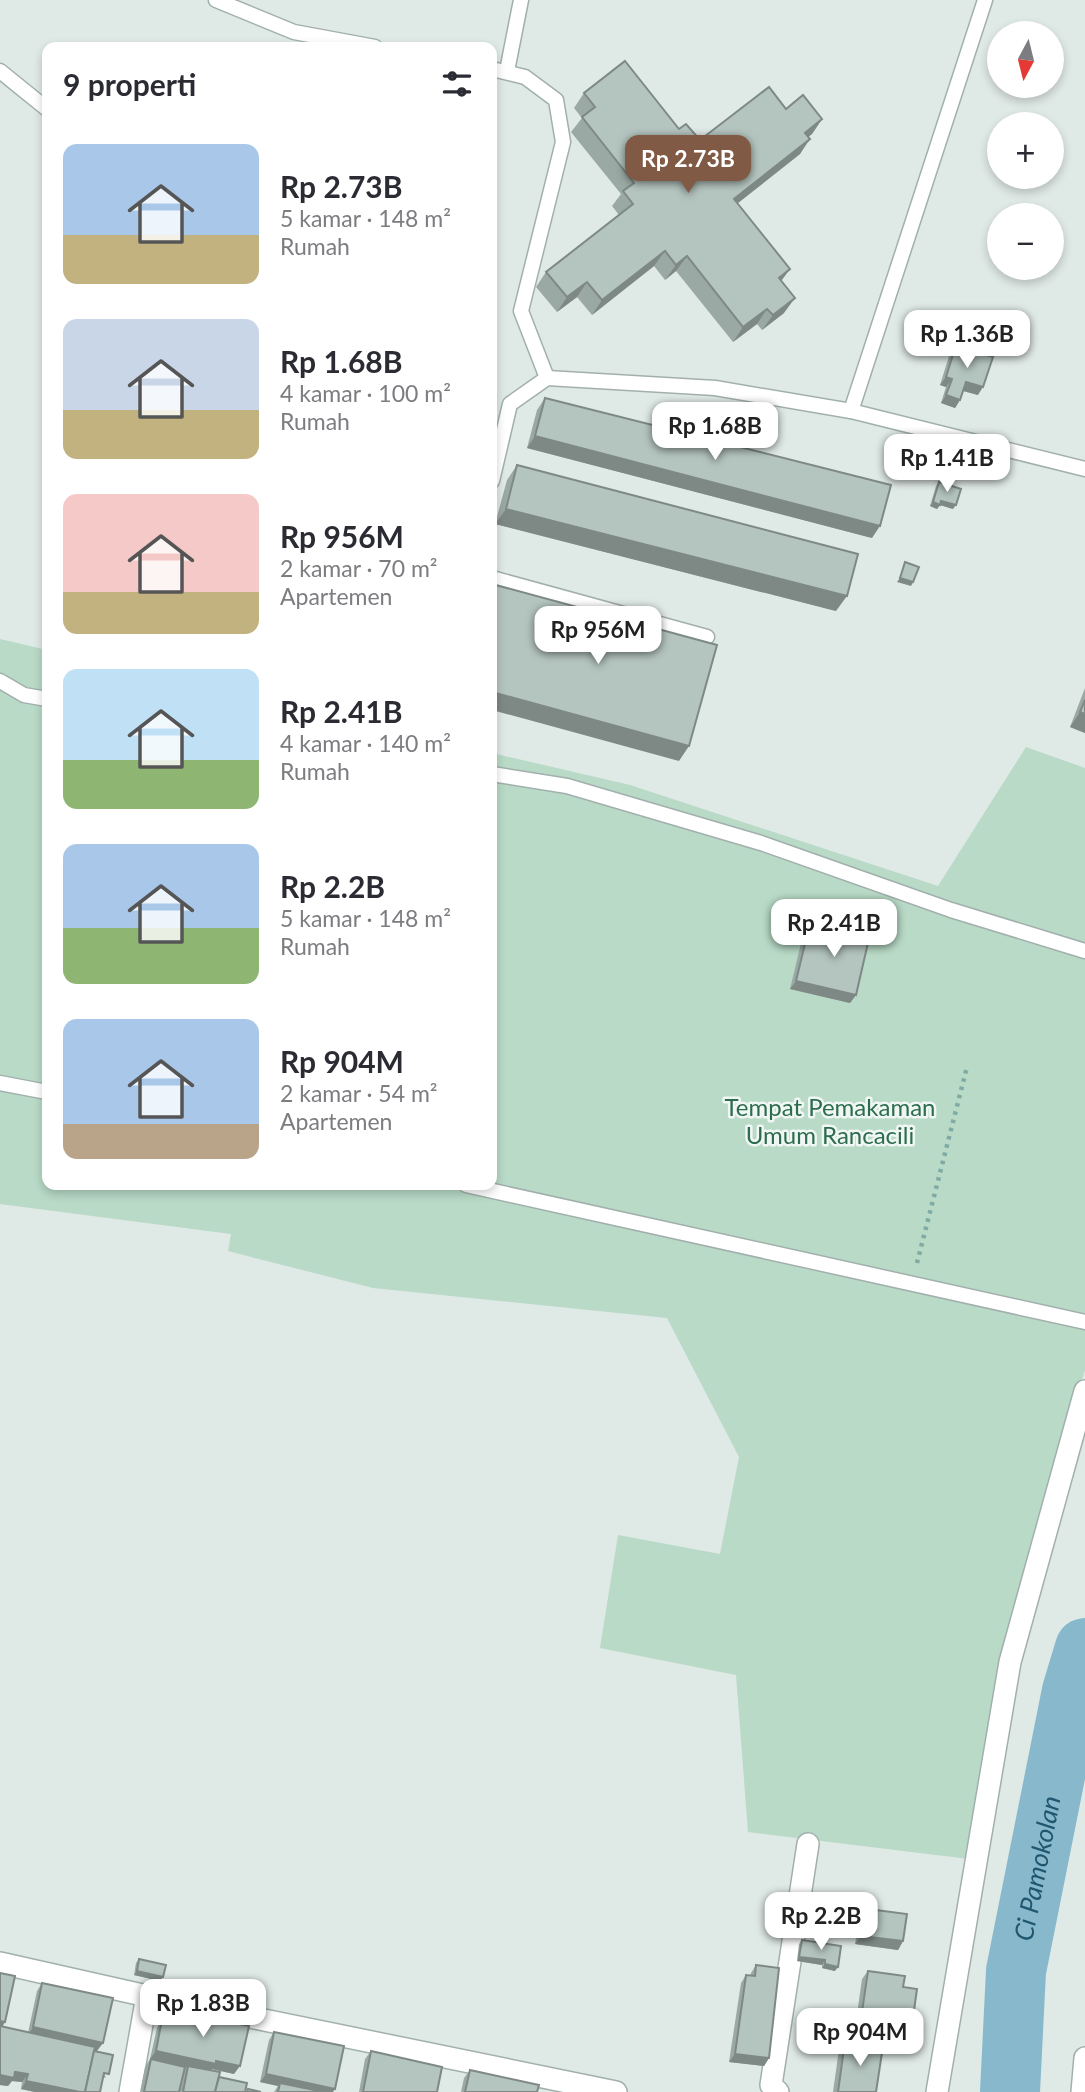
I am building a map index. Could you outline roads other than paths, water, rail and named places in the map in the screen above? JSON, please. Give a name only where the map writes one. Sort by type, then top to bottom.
[{"type":"street","points":[[937,2092],[1010,1662],[1085,1391]]},
{"type":"street","points":[[778,2092],[771,2085],[808,1844]]},
{"type":"street","points":[[0,1963],[147,1996],[616,2092]]},
{"type":"street","points":[[130,2092],[147,1996]]},
{"type":"street","points":[[1082,2092],[1085,2058]]},
{"type":"lane","points":[[216,0],[294,32],[348,42]]},
{"type":"lane","points":[[507,71],[521,0]]},
{"type":"lane","points":[[851,411],[985,0]]},
{"type":"lane","points":[[497,70],[524,77],[555,100],[563,142],[521,311],[547,378]]},
{"type":"lane","points":[[0,71],[42,105]]},
{"type":"lane","points":[[497,460],[510,404],[547,378],[715,388],[851,411],[1085,469]]},
{"type":"lane","points":[[497,579],[707,637]]},
{"type":"lane","points":[[0,681],[24,695],[42,698]]},
{"type":"lane","points":[[497,775],[567,786],[761,843],[938,906],[1085,951]]},
{"type":"lane","points":[[0,1083],[42,1091]]},
{"type":"lane","points":[[489,1190],[1085,1322]]},
{"type":"waterway","name":"Ci Pamokolan","points":[[1010,2092],[1016,1971],[1072,1691],[1085,1648]]},
{"type":"park label","name":"Tempat Pemakaman Umum Rancacili","points":[[830,1120]]}]
